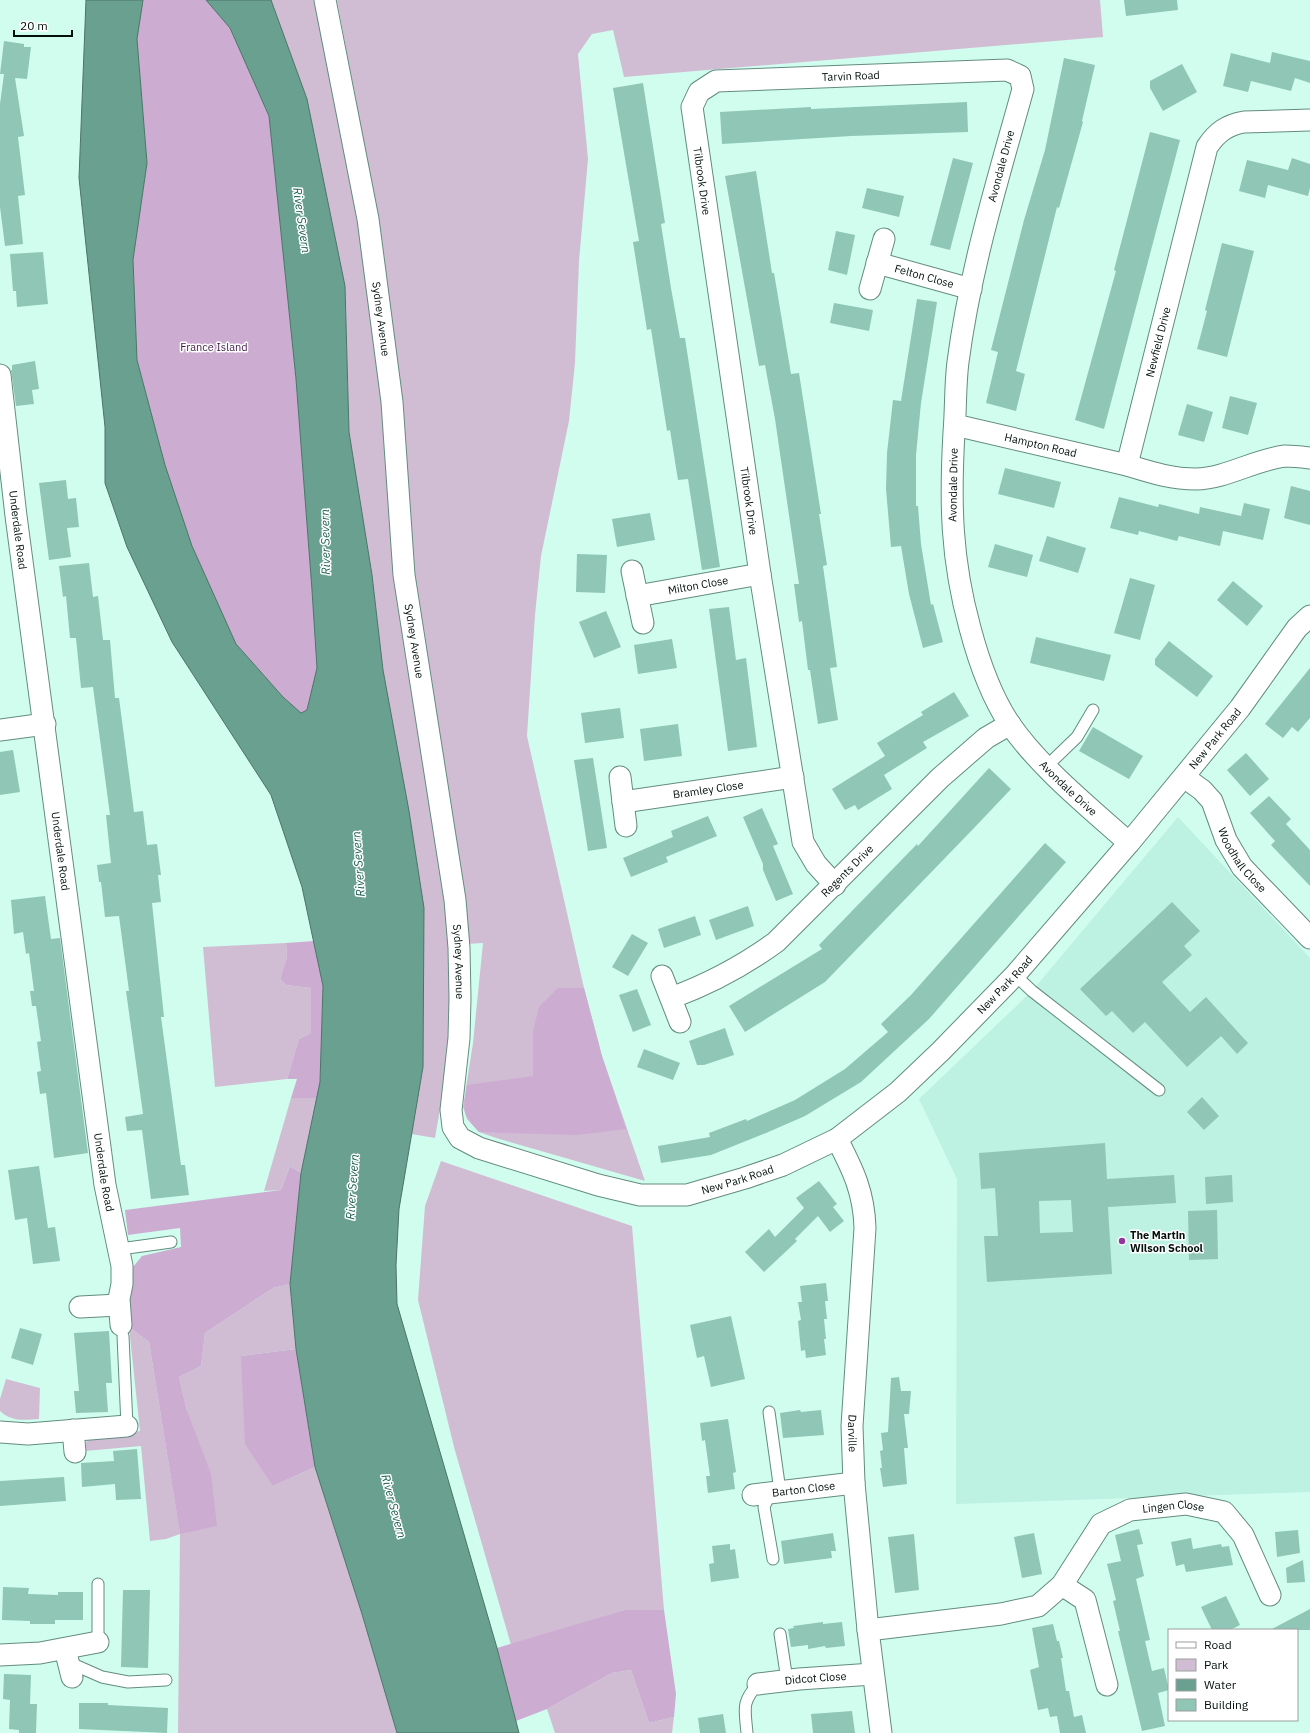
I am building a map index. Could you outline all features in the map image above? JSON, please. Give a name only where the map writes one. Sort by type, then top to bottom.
[{"type":"street","name":"Sydney Avenue","points":[[325,0],[368,219],[392,402],[404,575],[455,900],[459,948],[460,998],[459,1038],[451,1110],[453,1127],[460,1138],[479,1148],[598,1185]]},
{"type":"street","name":"Tarvin Road","points":[[692,107],[699,92],[716,81],[1007,70],[1020,76]]},
{"type":"street","name":"Avondale Drive","points":[[1020,76],[1023,89],[993,196],[971,289],[958,363],[951,487],[953,541],[960,593],[986,680],[1010,724],[1047,766],[1129,843]]},
{"type":"street","name":"Tilbrook Drive","points":[[692,107],[760,574],[792,777],[804,842],[816,864],[835,885]]},
{"type":"street","name":"Newfield Drive","points":[[1127,465],[1208,147],[1219,132],[1234,124],[1244,122],[1310,120]]},
{"type":"street","points":[[870,289],[884,239]]},
{"type":"street","name":"Felton Close","points":[[877,263],[971,289]]},
{"type":"street","name":"Underdale Road","points":[[0,375],[8,517],[44,724],[105,1185],[120,1249],[122,1284],[119,1305],[122,1331]]},
{"type":"street","name":"Hampton Road","points":[[955,425],[1127,465]]},
{"type":"street","points":[[1127,465],[1166,477],[1196,479],[1226,474],[1261,462],[1286,456],[1310,458]]},
{"type":"street","points":[[632,571],[643,623]]},
{"type":"street","name":"Milton Close","points":[[637,596],[760,574]]},
{"type":"street","name":"New Park Road","points":[[598,1185],[640,1195],[687,1195],[745,1178],[783,1165],[837,1139],[898,1092],[941,1051],[1015,975],[1184,777],[1240,708],[1297,628],[1310,616]]},
{"type":"street","points":[[0,730],[44,724]]},
{"type":"street","name":"Regents Drive","points":[[671,998],[695,990],[748,962],[776,942],[835,885],[940,778],[986,738],[1010,724]]},
{"type":"street","points":[[620,777],[626,826]]},
{"type":"street","name":"Bramley Close","points":[[623,802],[792,777]]},
{"type":"street","name":"Woodhall Close","points":[[1184,777],[1202,790],[1212,801],[1226,840],[1242,867],[1310,938]]},
{"type":"street","points":[[662,976],[680,1022]]},
{"type":"street","name":"Darville","points":[[837,1139],[858,1182],[864,1207],[865,1228],[852,1426],[854,1483],[868,1630],[880,1733]]},
{"type":"street","points":[[80,1307],[119,1305]]},
{"type":"street","points":[[0,1432],[28,1434],[127,1426]]},
{"type":"street","points":[[73,1430],[74,1452]]},
{"type":"street","name":"Barton Close","points":[[768,1493],[854,1483]]},
{"type":"street","name":"Lingen Close","points":[[868,1630],[1001,1614],[1038,1606],[1062,1585],[1101,1524],[1130,1510],[1186,1504],[1224,1512],[1243,1535],[1270,1595]]},
{"type":"street","points":[[1062,1585],[1085,1600],[1107,1685]]},
{"type":"street","points":[[0,1655],[40,1653],[68,1662],[98,1642]]},
{"type":"street","name":"Didcot Close","points":[[758,1684],[787,1680],[873,1674]]},
{"type":"lane","points":[[1047,766],[1077,737],[1093,710]]},
{"type":"lane","points":[[1015,975],[1032,991],[1159,1090]]},
{"type":"lane","points":[[120,1249],[171,1242]]},
{"type":"lane","points":[[122,1331],[127,1426]]},
{"type":"lane","points":[[769,1412],[768,1493],[764,1507],[773,1559]]},
{"type":"lane","points":[[98,1584],[98,1642]]},
{"type":"lane","points":[[780,1634],[787,1680]]},
{"type":"lane","points":[[68,1662],[102,1677],[128,1682],[166,1680]]},
{"type":"lane","points":[[747,1733],[745,1707],[748,1696],[758,1684]]},
{"type":"shaded area","name":"The Martin Wilson School","points":[[1178,817],[1310,958],[1310,1492],[956,1504],[957,1179],[919,1099],[1032,991]]},
{"type":"green space","name":"France Island","points":[[143,0],[206,0],[230,28],[269,116],[296,379],[317,668],[307,710],[301,713],[283,697],[236,644],[192,546],[165,465],[137,360],[133,260],[147,163],[137,39]]},
{"type":"green space","points":[[271,0],[317,0],[359,220],[449,917],[451,999],[447,1069],[435,1138],[411,1134],[423,1067],[372,575],[349,432],[345,286],[307,99]]},
{"type":"green space","points":[[337,0],[1100,0],[1103,37],[624,77],[613,30],[592,34],[578,54],[588,159],[579,261],[575,363],[569,421],[541,556],[535,615],[527,736],[584,988],[602,1056],[645,1181],[479,1132],[467,1119],[463,1107],[473,1043],[483,943],[466,944],[407,574],[372,187]]},
{"type":"green space","points":[[314,941],[323,986],[320,1082],[317,1098],[291,1098],[297,1079],[287,1079],[299,1039],[311,1033],[311,988],[286,985],[280,979],[287,957],[286,943]]},
{"type":"green space","points":[[286,943],[287,957],[280,979],[286,985],[311,988],[311,1033],[299,1039],[287,1079],[215,1087],[203,947]]},
{"type":"green space","points":[[558,988],[584,988],[602,1056],[626,1129],[577,1135],[479,1132],[466,1115],[464,1106],[467,1085],[533,1076],[533,1031],[539,1007]]},
{"type":"green space","points":[[291,1098],[317,1098],[301,1173],[290,1166],[281,1190],[264,1191]]},
{"type":"green space","points":[[441,1161],[632,1226],[664,1610],[624,1610],[511,1645],[454,1447],[418,1300],[425,1206]]},
{"type":"green space","points":[[290,1166],[301,1173],[290,1284],[273,1288],[205,1333],[201,1366],[179,1377],[187,1411],[211,1474],[217,1526],[180,1534],[149,1342],[129,1327],[128,1273],[142,1256],[181,1247],[180,1228],[128,1235],[125,1210],[281,1190]]},
{"type":"green space","points":[[290,1284],[296,1349],[241,1356],[273,1486],[315,1467],[362,1614],[397,1733],[178,1733],[180,1534],[166,1539],[150,1541],[141,1446],[85,1451],[86,1442],[96,1435],[140,1431],[129,1327],[149,1342],[180,1533],[187,1411],[179,1377],[201,1366],[205,1333],[273,1288]]},
{"type":"green space","points":[[296,1349],[315,1467],[273,1486],[245,1444],[241,1356]]},
{"type":"green space","points":[[6,1379],[40,1388],[39,1419],[14,1419],[0,1411],[0,1399]]},
{"type":"green space","points":[[624,1610],[664,1610],[676,1694],[674,1717],[649,1723],[631,1670],[612,1673],[547,1709],[516,1721],[497,1648]]},
{"type":"green space","points":[[631,1670],[649,1723],[674,1717],[672,1733],[555,1733],[547,1709],[612,1673]]},
{"type":"water","name":"River Severn","points":[[86,0],[143,0],[137,39],[147,163],[133,260],[137,360],[165,465],[192,546],[236,644],[283,697],[301,713],[307,710],[317,668],[296,379],[269,116],[230,28],[206,0],[271,0],[307,99],[345,286],[349,432],[372,575],[383,670],[409,811],[424,908],[423,1067],[399,1209],[396,1265],[397,1304],[497,1648],[519,1733],[397,1733],[362,1614],[315,1467],[296,1349],[290,1284],[301,1173],[320,1082],[323,986],[302,887],[271,795],[172,642],[127,547],[105,483],[105,427],[79,178]]},
{"type":"building","points":[[1124,0],[1177,0],[1178,10],[1126,16]]},
{"type":"building","points":[[4,41],[24,44],[24,47],[31,47],[27,79],[15,78],[24,136],[18,137],[25,195],[18,196],[23,244],[5,246],[0,207],[0,104],[4,74],[0,74]]},
{"type":"building","points":[[1272,52],[1310,61],[1310,83],[1295,78],[1291,91],[1251,81],[1248,92],[1223,86],[1231,53],[1270,63]]},
{"type":"building","points":[[1064,58],[1095,65],[1083,122],[1059,208],[1057,207],[1016,371],[1025,374],[1016,411],[986,403],[998,352],[991,350],[1024,220],[1045,150]]},
{"type":"building","points":[[1182,64],[1197,92],[1163,111],[1150,88],[1150,81]]},
{"type":"building","points":[[643,83],[665,223],[661,224],[671,288],[680,338],[685,338],[720,567],[702,570],[688,479],[678,480],[670,430],[667,431],[651,329],[647,330],[633,242],[639,241],[613,88]]},
{"type":"building","points":[[967,102],[968,132],[851,136],[722,144],[720,112],[811,107],[811,109]]},
{"type":"building","points":[[1150,132],[1180,140],[1104,429],[1075,420],[1116,271],[1114,270]]},
{"type":"building","points":[[953,158],[973,163],[950,250],[930,245]]},
{"type":"building","points":[[1292,158],[1310,164],[1310,188],[1308,196],[1268,185],[1265,198],[1239,191],[1247,160],[1288,170]]},
{"type":"building","points":[[756,171],[772,273],[774,273],[791,374],[799,373],[821,514],[819,514],[827,565],[823,566],[837,667],[830,668],[838,720],[818,724],[810,670],[808,670],[802,621],[799,622],[794,584],[799,584],[775,419],[765,365],[759,366],[725,176]]},
{"type":"building","points":[[867,188],[904,196],[899,217],[862,208]]},
{"type":"building","points":[[836,231],[855,235],[847,275],[828,270]]},
{"type":"building","points":[[1222,243],[1254,251],[1227,357],[1197,349]]},
{"type":"building","points":[[43,252],[48,304],[17,307],[16,291],[13,291],[10,254]]},
{"type":"building","points":[[917,299],[937,302],[921,403],[916,455],[916,506],[918,506],[921,544],[931,605],[933,604],[943,642],[923,648],[909,594],[901,546],[891,547],[886,489],[887,453],[893,400],[901,401]]},
{"type":"building","points":[[834,303],[873,310],[869,331],[830,323]]},
{"type":"building","points":[[35,361],[39,389],[32,390],[34,404],[16,406],[11,370],[12,365]]},
{"type":"building","points":[[1230,396],[1257,403],[1248,435],[1222,428]]},
{"type":"building","points":[[1187,404],[1213,412],[1204,442],[1178,435]]},
{"type":"building","points":[[1005,468],[1061,482],[1054,508],[998,494]]},
{"type":"building","points":[[66,480],[68,499],[76,498],[79,527],[67,528],[71,557],[49,560],[39,483]]},
{"type":"building","points":[[1291,486],[1310,491],[1310,525],[1284,518]]},
{"type":"building","points":[[1119,497],[1158,507],[1159,504],[1199,514],[1200,507],[1241,516],[1244,503],[1270,509],[1263,540],[1223,531],[1220,546],[1179,536],[1177,541],[1139,531],[1138,535],[1110,528]]},
{"type":"building","points":[[650,513],[655,540],[617,547],[612,519]]},
{"type":"building","points":[[1047,536],[1086,548],[1078,573],[1039,561]]},
{"type":"building","points":[[995,544],[1033,555],[1027,577],[988,567]]},
{"type":"building","points":[[577,554],[607,555],[605,593],[576,592]]},
{"type":"building","points":[[89,563],[93,597],[98,596],[103,640],[110,640],[115,698],[119,698],[134,812],[143,811],[147,845],[157,844],[161,875],[158,875],[161,902],[152,903],[164,1017],[161,1017],[181,1165],[185,1165],[189,1195],[151,1199],[142,1130],[127,1131],[125,1117],[143,1114],[126,991],[129,991],[119,916],[105,917],[101,882],[99,882],[97,865],[111,863],[106,815],[110,815],[93,687],[81,688],[76,638],[70,638],[66,596],[63,597],[59,566]]},
{"type":"building","points":[[1130,578],[1155,585],[1140,640],[1114,633]]},
{"type":"building","points":[[1233,581],[1263,606],[1247,626],[1217,600]]},
{"type":"building","points":[[729,607],[736,660],[746,658],[757,747],[728,751],[709,609]]},
{"type":"building","points":[[606,611],[621,647],[594,658],[579,622]]},
{"type":"building","points":[[1036,637],[1111,655],[1104,681],[1030,663]]},
{"type":"building","points":[[672,639],[677,668],[638,674],[634,645]]},
{"type":"building","points":[[1169,641],[1213,676],[1197,697],[1155,665],[1155,659]]},
{"type":"building","points":[[1310,668],[1310,718],[1298,732],[1292,727],[1283,738],[1265,724]]},
{"type":"building","points":[[954,692],[969,716],[923,742],[927,748],[884,775],[892,789],[858,810],[855,805],[845,810],[832,789],[885,756],[877,743],[923,715],[921,712]]},
{"type":"building","points":[[620,708],[624,738],[585,743],[581,713]]},
{"type":"building","points":[[678,724],[682,756],[644,761],[640,729]]},
{"type":"building","points":[[1093,727],[1143,756],[1129,779],[1079,751]]},
{"type":"building","points":[[13,750],[20,792],[0,795],[0,752]]},
{"type":"building","points":[[1246,753],[1269,779],[1250,796],[1227,770]]},
{"type":"building","points":[[593,758],[607,848],[588,851],[574,760]]},
{"type":"building","points":[[989,768],[1011,789],[825,982],[745,1032],[729,1006],[822,949],[819,945],[917,844],[918,846]]},
{"type":"building","points":[[1269,796],[1291,819],[1286,824],[1310,850],[1310,886],[1271,845],[1275,841],[1250,813]]},
{"type":"building","points":[[762,808],[778,844],[773,846],[793,894],[776,901],[763,870],[763,864],[743,817]]},
{"type":"building","points":[[708,816],[717,836],[666,857],[668,862],[631,877],[623,858],[673,837],[671,831]]},
{"type":"building","points":[[1045,843],[1066,862],[929,1019],[861,1082],[805,1116],[766,1133],[711,1155],[661,1163],[658,1146],[710,1137],[709,1133],[746,1119],[747,1121],[795,1100],[845,1069],[888,1032],[881,1024],[911,995]]},
{"type":"building","points":[[45,896],[51,939],[60,938],[88,1153],[54,1158],[46,1093],[40,1094],[37,1072],[41,1071],[37,1042],[41,1041],[36,1006],[32,1006],[30,991],[34,991],[29,953],[26,954],[23,932],[14,934],[11,900]]},
{"type":"building","points":[[1172,902],[1200,931],[1184,946],[1192,955],[1162,982],[1190,1012],[1206,997],[1248,1043],[1237,1054],[1221,1036],[1187,1067],[1145,1022],[1133,1033],[1112,1011],[1106,1016],[1080,989]]},
{"type":"building","points":[[748,906],[754,926],[716,940],[709,920]]},
{"type":"building","points":[[695,916],[701,935],[664,948],[658,929]]},
{"type":"building","points":[[632,934],[648,943],[628,976],[612,967]]},
{"type":"building","points":[[637,989],[651,1025],[633,1032],[619,995]]},
{"type":"building","points":[[725,1028],[734,1055],[704,1065],[697,1065],[689,1041]]},
{"type":"building","points":[[644,1049],[680,1063],[673,1080],[637,1067]]},
{"type":"building","points":[[1202,1097],[1219,1116],[1204,1130],[1187,1112]]},
{"type":"building","points":[[1105,1143],[1107,1179],[1174,1175],[1176,1203],[1108,1207],[1112,1274],[987,1282],[984,1236],[998,1236],[995,1188],[981,1189],[979,1153]],"holes":[[[1071,1200],[1073,1232],[1040,1233],[1039,1201]]]},
{"type":"building","points":[[39,1166],[48,1228],[55,1227],[60,1261],[33,1264],[27,1218],[15,1220],[8,1170]]},
{"type":"building","points":[[1232,1175],[1233,1202],[1206,1204],[1205,1177]]},
{"type":"building","points":[[819,1181],[837,1204],[833,1207],[844,1221],[830,1232],[818,1216],[795,1239],[797,1241],[764,1272],[745,1252],[769,1229],[775,1237],[804,1208],[796,1198]]},
{"type":"building","points":[[1217,1210],[1218,1259],[1189,1260],[1188,1211]]},
{"type":"building","points":[[826,1283],[828,1301],[825,1301],[827,1319],[824,1319],[826,1339],[824,1339],[826,1355],[806,1358],[805,1350],[801,1351],[798,1321],[801,1320],[798,1302],[802,1302],[800,1286]]},
{"type":"building","points":[[731,1316],[745,1379],[711,1387],[704,1356],[697,1358],[690,1325]]},
{"type":"building","points":[[20,1328],[42,1334],[33,1365],[11,1358]]},
{"type":"building","points":[[109,1331],[112,1383],[106,1383],[108,1412],[76,1413],[74,1391],[79,1391],[74,1333]]},
{"type":"building","points":[[899,1377],[901,1391],[911,1391],[909,1414],[904,1414],[908,1448],[904,1448],[907,1484],[883,1487],[880,1468],[882,1468],[880,1451],[883,1450],[881,1433],[888,1432],[891,1378]]},
{"type":"building","points":[[800,1410],[801,1412],[821,1410],[824,1435],[783,1438],[780,1413]]},
{"type":"building","points":[[728,1419],[736,1472],[733,1473],[735,1489],[708,1493],[706,1476],[710,1476],[705,1440],[702,1441],[700,1423]]},
{"type":"building","points":[[137,1449],[141,1499],[116,1500],[115,1484],[82,1487],[81,1463],[114,1461],[113,1451]]},
{"type":"building","points":[[64,1477],[66,1501],[0,1506],[0,1481]]},
{"type":"building","points":[[1139,1529],[1143,1544],[1137,1545],[1144,1576],[1136,1579],[1150,1640],[1145,1641],[1152,1671],[1164,1668],[1168,1686],[1168,1690],[1158,1693],[1165,1726],[1142,1731],[1118,1631],[1120,1631],[1113,1601],[1116,1600],[1107,1564],[1121,1561],[1115,1535]]},
{"type":"building","points":[[1298,1530],[1300,1553],[1277,1557],[1275,1532]]},
{"type":"building","points":[[833,1533],[836,1551],[831,1551],[832,1558],[784,1564],[781,1541]]},
{"type":"building","points":[[1034,1533],[1042,1574],[1022,1578],[1014,1537]]},
{"type":"building","points":[[914,1534],[919,1590],[895,1593],[888,1537]]},
{"type":"building","points":[[1191,1538],[1193,1549],[1221,1544],[1222,1547],[1229,1546],[1233,1565],[1186,1572],[1184,1564],[1176,1566],[1171,1542]]},
{"type":"building","points":[[730,1544],[730,1550],[735,1549],[739,1578],[711,1582],[709,1564],[714,1563],[712,1546]]},
{"type":"building","points":[[1303,1560],[1305,1582],[1287,1583],[1286,1568]]},
{"type":"building","points":[[3,1587],[29,1588],[28,1594],[58,1595],[58,1592],[83,1592],[83,1620],[55,1620],[55,1624],[30,1624],[30,1621],[2,1620]]},
{"type":"building","points":[[123,1590],[150,1590],[148,1668],[121,1667]]},
{"type":"building","points":[[1226,1596],[1240,1625],[1232,1629],[1212,1629],[1201,1607]]},
{"type":"building","points":[[1310,1609],[1310,1630],[1272,1629]]},
{"type":"building","points":[[823,1622],[823,1624],[842,1622],[845,1646],[826,1648],[825,1646],[808,1649],[808,1645],[791,1647],[788,1629],[794,1628],[793,1626]]},
{"type":"building","points":[[1053,1624],[1063,1658],[1061,1658],[1066,1691],[1069,1691],[1074,1717],[1082,1715],[1086,1733],[1060,1733],[1057,1716],[1050,1717],[1048,1708],[1038,1710],[1030,1670],[1039,1667],[1032,1628]]},
{"type":"building","points":[[4,1674],[31,1675],[30,1704],[37,1704],[36,1733],[19,1733],[19,1730],[9,1729],[10,1700],[3,1699]]},
{"type":"building","points":[[79,1703],[108,1703],[108,1705],[168,1708],[167,1733],[79,1729]]},
{"type":"building","points":[[852,1711],[855,1733],[813,1733],[811,1714]]},
{"type":"building","points":[[723,1714],[726,1733],[700,1733],[698,1718]]},
{"type":"place","name":"The Martin Wilson School","points":[[1122,1241]]}]
